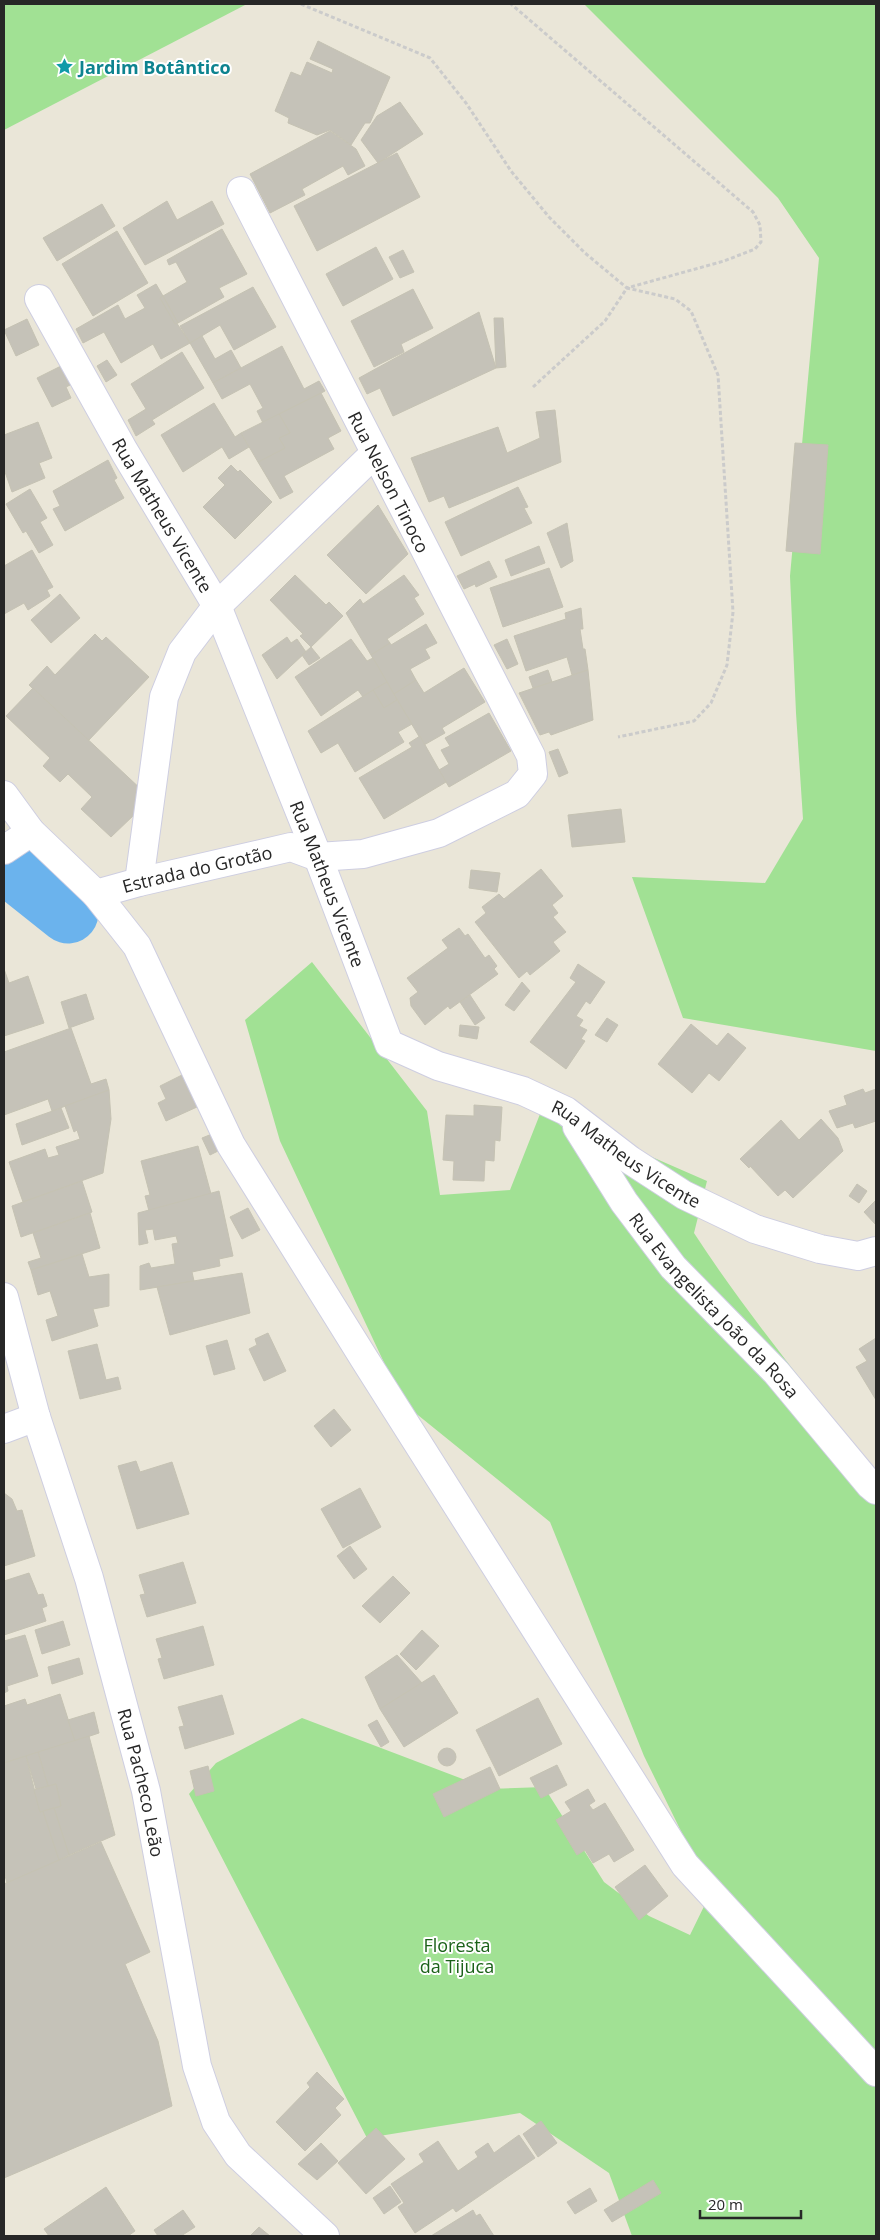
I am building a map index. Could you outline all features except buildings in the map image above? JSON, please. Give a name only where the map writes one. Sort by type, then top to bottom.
[{"type":"street","name":"Rua Nelson Tinoco","points":[[241,191],[374,454],[531,756],[533,774]]},
{"type":"street","name":"Rua Matheus Vicente","points":[[39,299],[124,451],[217,606],[318,857],[389,1044],[438,1066],[523,1092],[566,1111],[630,1160],[684,1195],[755,1228],[820,1249],[858,1256],[876,1252]]},
{"type":"street","points":[[139,882],[164,697],[182,652],[217,606],[374,454]]},
{"type":"street","name":"Estrada do Grotão","points":[[96,894],[139,882],[290,847],[318,857],[363,854],[439,833],[517,794],[533,774]]},
{"type":"street","points":[[4,794],[31,832],[96,894],[137,946],[231,1145],[685,1865],[876,2072]]},
{"type":"street","points":[[4,850],[31,832]]},
{"type":"street","name":"Rua Evangelista João da Rosa","points":[[566,1111],[624,1202],[673,1267],[776,1372],[870,1486],[876,1490]]},
{"type":"street","name":"Rua Pacheco Leão","points":[[4,1297],[36,1417],[89,1578],[146,1791],[197,2066],[216,2122],[238,2155],[325,2236]]},
{"type":"street","points":[[4,1429],[36,1417]]},
{"type":"path","points":[[301,4],[430,58],[466,102],[510,171],[549,217],[585,253],[627,288],[675,299],[690,311],[718,375],[734,612],[727,665],[711,703],[694,721],[618,736]]},
{"type":"path","points":[[511,4],[754,212],[760,225],[761,242],[755,249],[724,261],[627,288],[605,321],[534,387]]},
{"type":"green space","name":"Jardim Botântico","points":[[4,4],[247,4],[4,130]]},
{"type":"green space","points":[[584,4],[876,4],[876,1051],[683,1018],[632,877],[765,883],[803,819],[790,576],[819,258],[778,198]]},
{"type":"green space","name":"Floresta da Tijuca","points":[[312,962],[427,1111],[440,1195],[510,1190],[542,1109],[707,1181],[694,1233],[737,1296],[876,1478],[876,2236],[632,2236],[609,2173],[520,2113],[367,2138],[189,1794],[216,1763],[302,1718],[489,1789],[544,1787],[604,1882],[649,1916],[690,1935],[711,1892],[644,1756],[550,1522],[403,1403],[280,1141],[245,1020]]},
{"type":"waterway","points":[[4,862],[68,913]]},
{"type":"place","name":"Jardim Botântico","points":[[65,67]]}]
